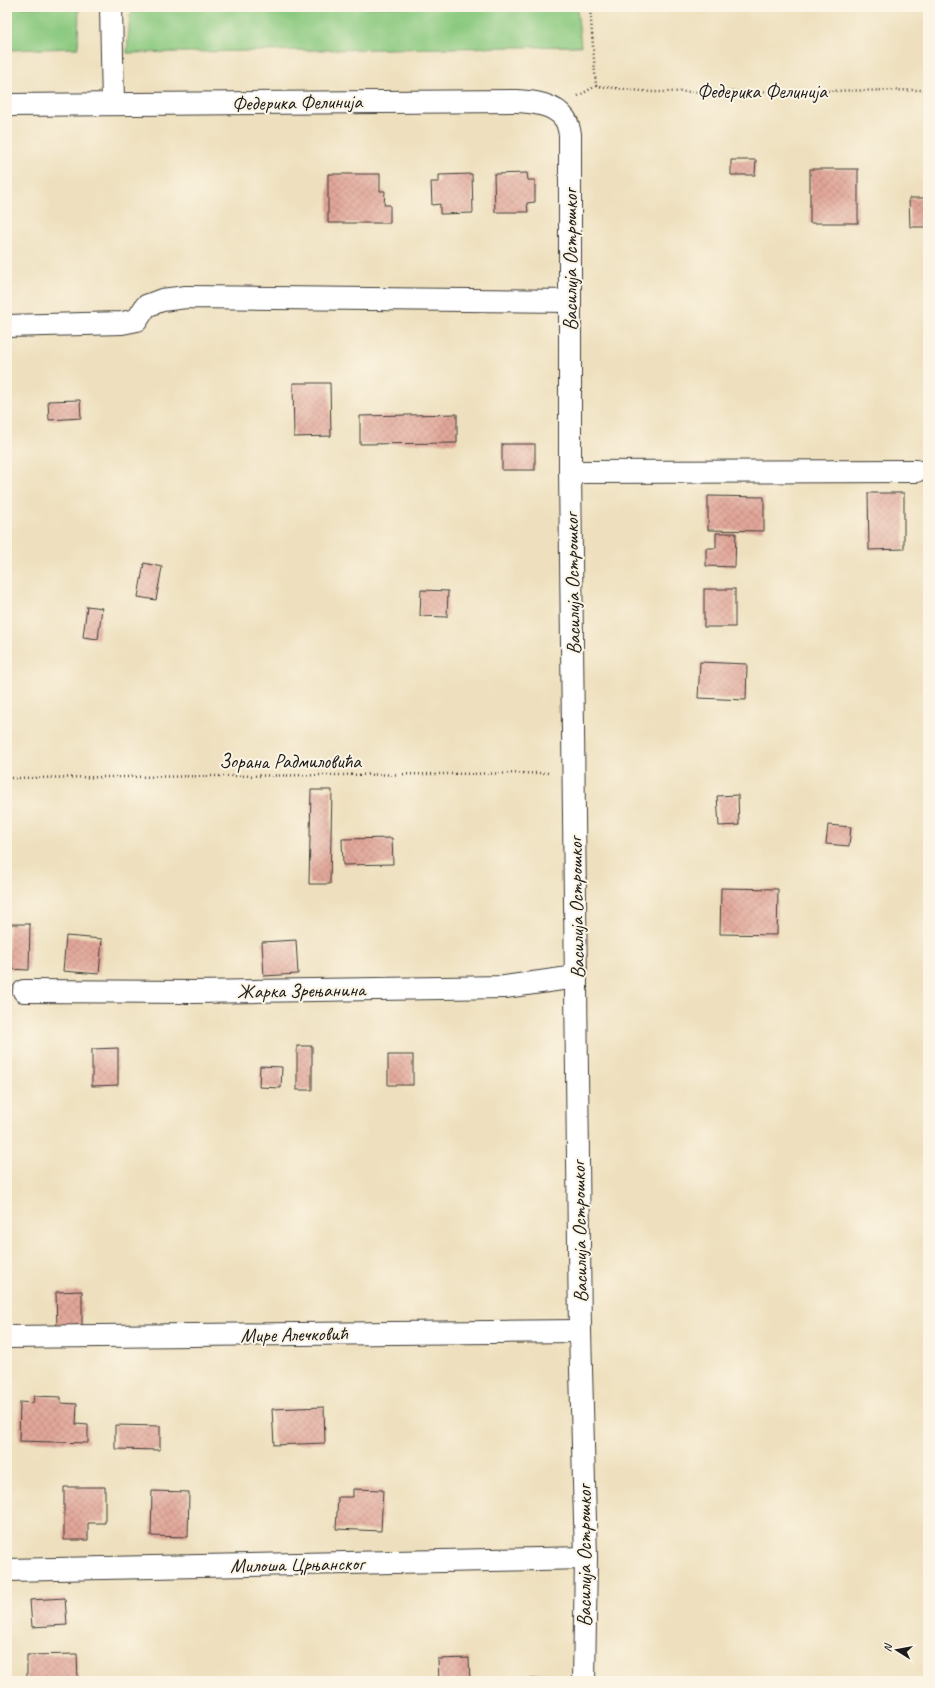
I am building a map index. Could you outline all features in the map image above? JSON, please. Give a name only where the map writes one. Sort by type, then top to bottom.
[{"type":"street","points":[[111,7],[113,104]]},
{"type":"street","name":"Федерика Фелинија","points":[[7,105],[498,100],[537,103],[556,110]]},
{"type":"street","name":"Василија Острошког","points":[[556,110],[565,120],[570,134],[570,472],[580,1331],[586,1558],[584,1681]]},
{"type":"street","points":[[7,326],[122,323],[137,320],[146,306],[162,300],[186,297],[570,301]]},
{"type":"street","points":[[570,472],[916,471]]},
{"type":"street","name":"Жарка Зрењанина","points":[[24,991],[193,992],[505,987],[576,977]]},
{"type":"street","name":"Мире Алечковић","points":[[7,1337],[580,1331]]},
{"type":"street","name":"Милоша Црњанског","points":[[7,1570],[586,1558]]},
{"type":"path","points":[[556,110],[596,86],[590,7]]},
{"type":"path","name":"Федерика Фелинија","points":[[596,86],[651,92],[928,90]]},
{"type":"path","name":"Зорана Радмиловића","points":[[7,778],[574,773]]},
{"type":"green space","points":[[7,7],[79,7],[78,48],[7,50]]},
{"type":"green space","points":[[142,7],[577,7],[581,46],[127,53],[130,14],[142,10]]},
{"type":"building","points":[[731,160],[756,160],[755,175],[731,175]]},
{"type":"building","points":[[810,169],[858,169],[858,223],[810,223]]},
{"type":"building","points":[[527,173],[528,180],[535,180],[535,202],[527,203],[528,212],[495,212],[494,174]]},
{"type":"building","points":[[328,174],[380,174],[380,191],[385,191],[384,205],[390,205],[390,223],[328,223]]},
{"type":"building","points":[[472,174],[473,213],[440,214],[440,204],[432,205],[431,182],[439,182],[439,175]]},
{"type":"building","points":[[909,198],[928,198],[928,227],[910,227]]},
{"type":"building","points":[[293,383],[330,383],[331,436],[294,437]]},
{"type":"building","points":[[80,400],[81,418],[49,420],[48,401]]},
{"type":"building","points":[[457,414],[457,443],[360,444],[360,416]]},
{"type":"building","points":[[502,444],[535,444],[535,470],[502,470]]},
{"type":"building","points":[[868,493],[904,493],[904,549],[869,550]]},
{"type":"building","points":[[708,496],[764,497],[764,531],[708,530]]},
{"type":"building","points":[[716,533],[736,533],[735,567],[706,566],[706,548],[716,548]]},
{"type":"building","points":[[144,563],[162,567],[156,600],[138,597]]},
{"type":"building","points":[[704,589],[735,589],[735,627],[704,627]]},
{"type":"building","points":[[421,590],[448,591],[447,617],[420,616]]},
{"type":"building","points":[[87,606],[102,608],[98,639],[83,637]]},
{"type":"building","points":[[700,662],[747,664],[746,700],[698,698]]},
{"type":"building","points":[[311,790],[332,790],[330,884],[309,884]]},
{"type":"building","points":[[738,795],[739,825],[719,826],[717,796]]},
{"type":"building","points":[[828,825],[851,827],[849,846],[826,844]]},
{"type":"building","points":[[392,838],[393,864],[343,865],[342,839]]},
{"type":"building","points":[[721,888],[778,889],[777,935],[720,934]]},
{"type":"building","points":[[9,924],[30,924],[29,970],[8,969]]},
{"type":"building","points":[[66,936],[102,939],[99,974],[63,971]]},
{"type":"building","points":[[296,940],[298,974],[264,976],[262,942]]},
{"type":"building","points":[[297,1046],[312,1046],[312,1090],[297,1090]]},
{"type":"building","points":[[118,1048],[118,1085],[92,1086],[92,1049]]},
{"type":"building","points":[[388,1055],[413,1055],[413,1085],[388,1085]]},
{"type":"building","points":[[260,1066],[282,1067],[281,1088],[259,1087]]},
{"type":"building","points":[[82,1291],[82,1329],[57,1330],[56,1292]]},
{"type":"building","points":[[34,1396],[61,1397],[61,1403],[77,1404],[76,1424],[88,1425],[88,1443],[19,1441],[20,1402],[33,1403]]},
{"type":"building","points":[[324,1407],[325,1443],[274,1445],[272,1409]]},
{"type":"building","points":[[115,1425],[160,1426],[160,1450],[115,1449]]},
{"type":"building","points":[[64,1487],[105,1487],[105,1523],[88,1523],[88,1540],[64,1540]]},
{"type":"building","points":[[353,1489],[383,1490],[381,1531],[336,1529],[338,1497],[353,1497]]},
{"type":"building","points":[[152,1491],[189,1492],[188,1537],[151,1536]]},
{"type":"building","points":[[65,1598],[67,1625],[32,1627],[30,1600]]},
{"type":"building","points":[[77,1654],[78,1681],[27,1681],[27,1655]]},
{"type":"building","points":[[469,1658],[470,1681],[439,1681],[438,1659]]},
{"type":"building","points":[[530,1679],[559,1679],[559,1681],[530,1681]]}]
